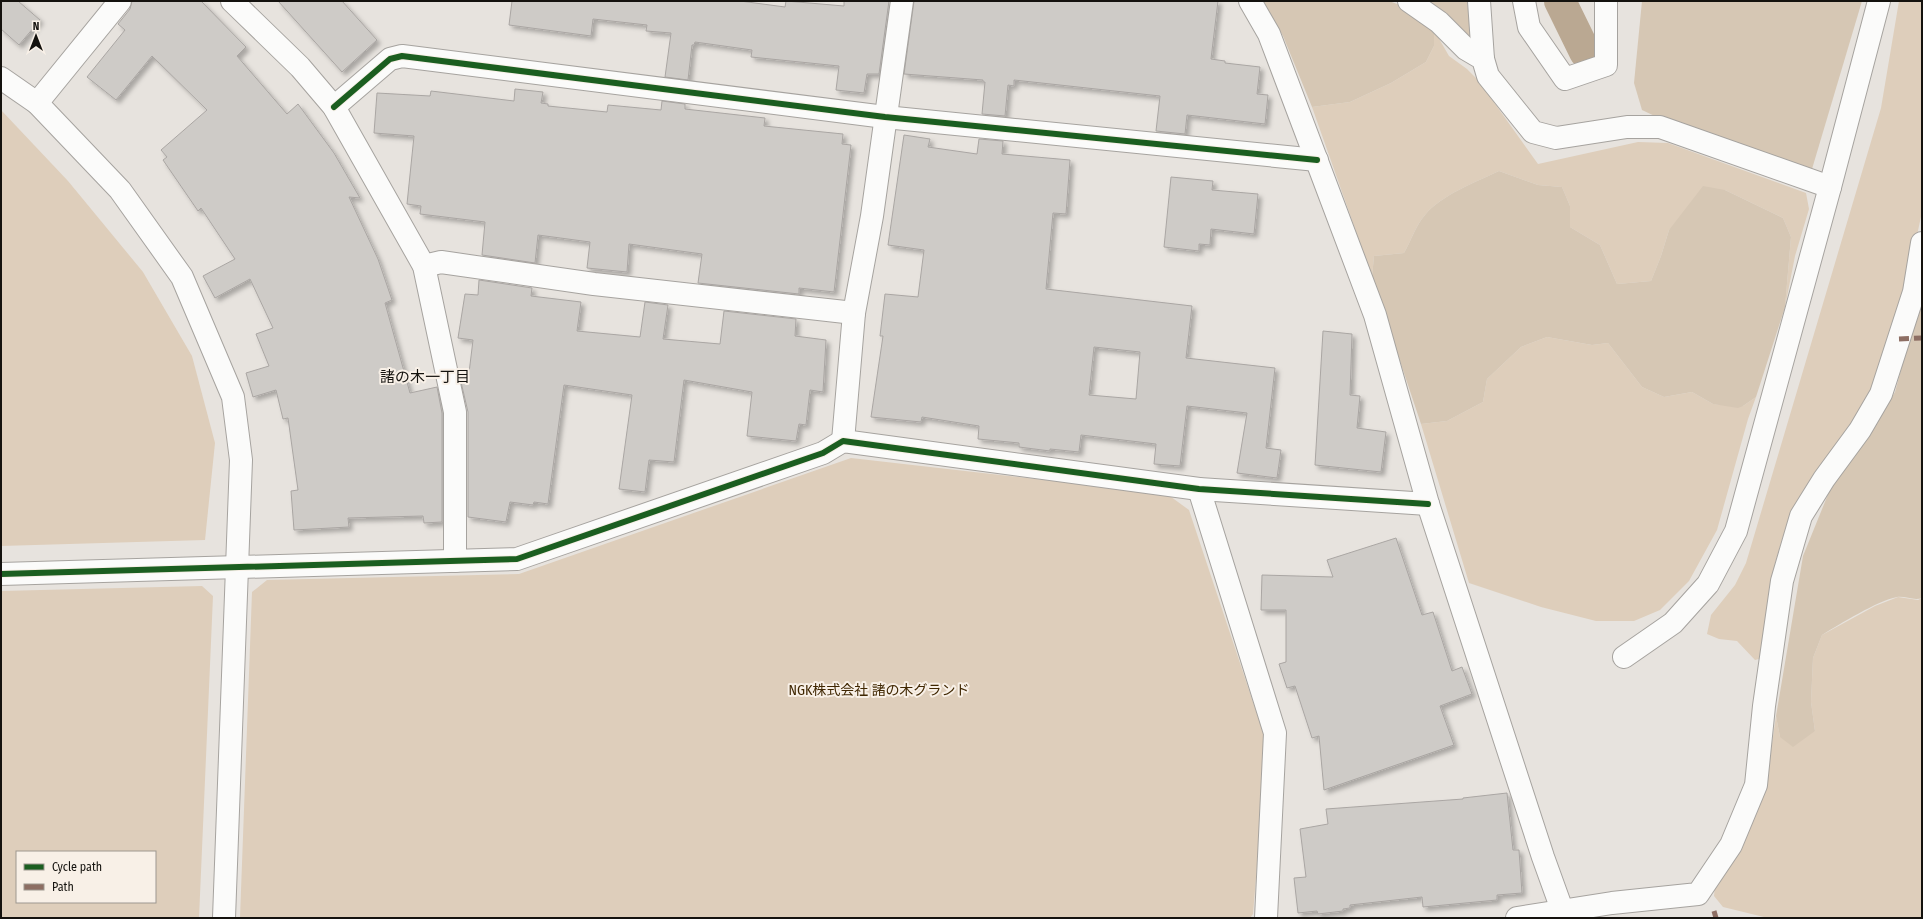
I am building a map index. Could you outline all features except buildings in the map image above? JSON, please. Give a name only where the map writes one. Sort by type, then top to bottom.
[{"type":"street","points":[[37,103],[120,1]]},
{"type":"street","points":[[232,1],[300,68],[334,107],[424,266],[455,412],[455,561]]},
{"type":"street","points":[[843,441],[854,313],[872,216],[902,1]]},
{"type":"street","points":[[1250,1],[1269,34],[1375,315],[1428,504],[1542,857],[1564,914]]},
{"type":"street","points":[[1409,1],[1439,22],[1466,48],[1483,59]]},
{"type":"street","points":[[1479,1],[1483,59],[1488,76],[1533,132],[1556,138],[1627,128],[1660,127],[1830,188]]},
{"type":"street","points":[[1524,1],[1530,28],[1565,79],[1606,65],[1606,1]]},
{"type":"street","points":[[1624,657],[1673,623],[1708,584],[1736,530],[1880,1]]},
{"type":"street","points":[[334,107],[390,59],[402,56],[885,117],[1317,160]]},
{"type":"street","points":[[1,78],[37,103],[120,190],[182,277],[233,397],[241,460],[224,918]]},
{"type":"street","points":[[1517,918],[1564,914],[1686,894],[1698,894],[1730,845],[1756,785],[1764,706],[1782,581],[1801,516],[1824,479],[1860,430],[1881,394],[1914,292],[1922,243]]},
{"type":"street","points":[[424,266],[442,262],[594,284],[854,313]]},
{"type":"street","points":[[1,574],[517,559],[823,453],[843,441],[1199,489],[1428,504]]},
{"type":"street","points":[[1199,489],[1275,733],[1266,918]]},
{"type":"green space","points":[[1899,1],[1922,1],[1922,212],[1904,296],[1873,389],[1853,428],[1816,476],[1787,523],[1775,563],[1759,659],[1755,660],[1737,641],[1719,639],[1707,634],[1711,615],[1735,585],[1746,563],[1881,108]]},
{"type":"green space","points":[[1434,30],[1449,56],[1467,69],[1478,80],[1538,164],[1638,142],[1668,143],[1806,193],[1809,209],[1795,256],[1785,307],[1791,237],[1783,218],[1725,190],[1669,230],[1651,281],[1617,284],[1600,245],[1570,227],[1570,206],[1562,187],[1538,185],[1499,171],[1449,195],[1440,201],[1419,223],[1404,253],[1374,256],[1372,277],[1312,107],[1350,102],[1391,83],[1426,62],[1434,46]]},
{"type":"green space","points":[[1,110],[68,181],[143,272],[192,356],[215,443],[205,540],[1,546]]},
{"type":"green space","points":[[1547,337],[1592,345],[1608,343],[1642,387],[1664,397],[1692,392],[1713,404],[1743,406],[1756,397],[1748,419],[1717,530],[1689,581],[1660,610],[1634,621],[1596,621],[1541,607],[1469,583],[1421,424],[1447,421],[1483,402],[1487,379],[1521,347]]},
{"type":"green space","name":"NGK株式会社 諸の木グランド","points":[[851,458],[1167,494],[1189,510],[1267,744],[1253,914],[1250,918],[240,918],[252,592],[267,580],[519,574]]},
{"type":"green space","points":[[202,586],[213,596],[199,918],[1,918],[1,591]]},
{"type":"green space","points":[[1898,597],[1918,600],[1922,598],[1922,918],[1768,918],[1723,907],[1714,896],[1715,886],[1766,785],[1776,716],[1780,737],[1815,731],[1811,702],[1813,658],[1822,635],[1875,606]]},
{"type":"shaded area","points":[[1263,1],[1389,1],[1400,5],[1434,30],[1434,46],[1426,62],[1391,83],[1350,102],[1312,107],[1283,36]]},
{"type":"shaded area","points":[[1427,1],[1467,1],[1472,41]]},
{"type":"shaded area","points":[[1642,1],[1862,1],[1812,169],[1661,119],[1642,110],[1634,83]]},
{"type":"shaded area","points":[[1499,171],[1538,185],[1562,187],[1570,206],[1570,227],[1600,245],[1617,284],[1651,281],[1669,230],[1703,186],[1725,190],[1783,218],[1791,237],[1785,307],[1756,397],[1738,408],[1713,404],[1692,392],[1664,397],[1642,387],[1608,343],[1592,345],[1547,337],[1521,347],[1487,379],[1483,402],[1447,421],[1421,424],[1372,277],[1374,256],[1404,253],[1419,223],[1440,201],[1449,195]]},
{"type":"shaded area","points":[[1922,292],[1922,598],[1916,599],[1897,597],[1889,599],[1859,613],[1822,635],[1813,658],[1811,702],[1815,731],[1793,747],[1780,737],[1776,716],[1803,556],[1831,487],[1874,428],[1895,392]]},
{"type":"waterway","points":[[1560,1],[1585,52]]},
{"type":"marked path","points":[[1899,339],[1922,338]]},
{"type":"marked path","points":[[1714,911],[1716,918]]},
{"type":"cycle path","points":[[334,107],[390,59],[402,56],[885,117],[1317,160]]},
{"type":"cycle path","points":[[1,574],[517,559],[823,453],[843,441],[1199,489],[1428,504]]},
{"type":"district","name":"諸の木一丁目","points":[[425,377]]}]
